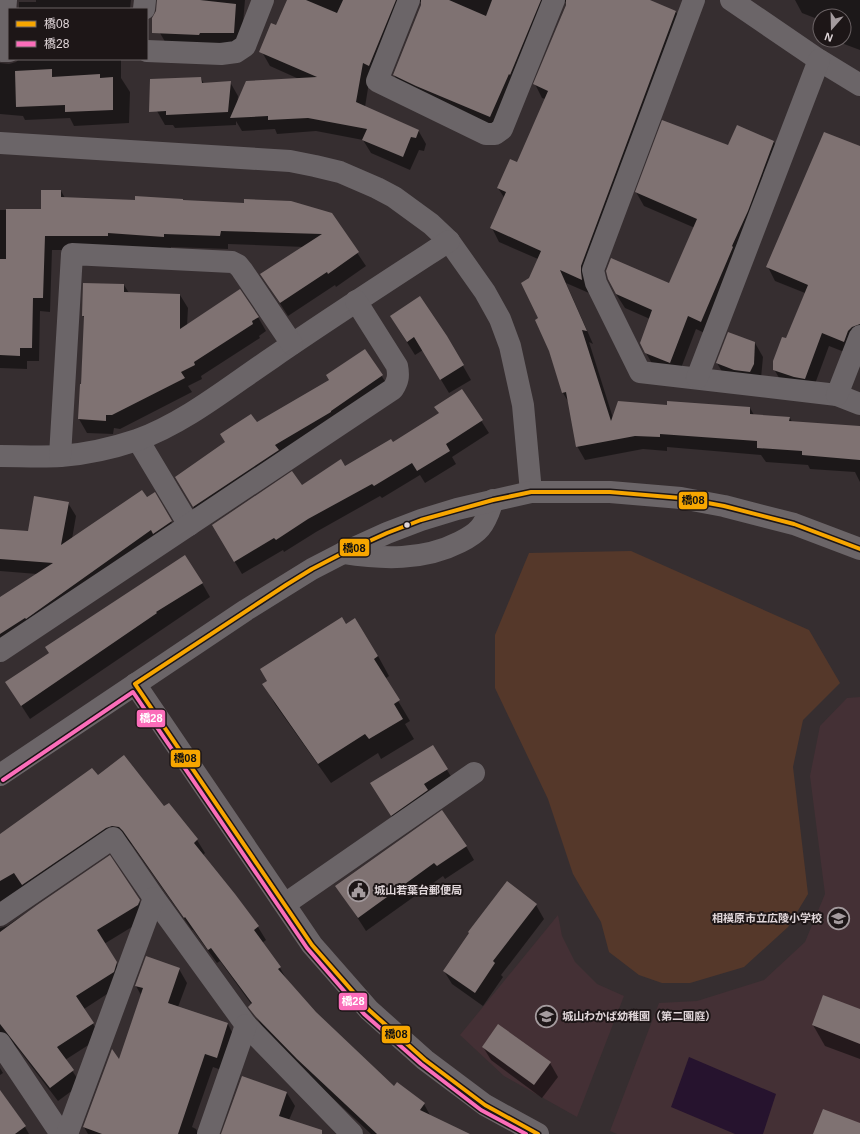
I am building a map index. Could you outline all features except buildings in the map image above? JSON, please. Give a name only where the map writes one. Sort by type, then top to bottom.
[{"type":"street","points":[[6,0],[2,51],[8,51]]},
{"type":"street","points":[[148,51],[221,54],[236,52],[245,46],[263,0]]},
{"type":"street","points":[[409,0],[378,81],[486,134],[495,134],[502,129],[554,0]]},
{"type":"street","points":[[694,0],[593,270],[596,283],[640,372],[837,395],[860,404]]},
{"type":"street","points":[[731,0],[759,8],[819,60],[860,85]]},
{"type":"street","points":[[697,378],[819,60]]},
{"type":"street","points":[[0,143],[290,161],[340,172],[394,197],[431,224],[449,242],[485,292],[500,319],[510,346],[522,405],[531,492]]},
{"type":"street","points":[[0,456],[60,456],[100,450],[138,440],[167,427],[449,242]]},
{"type":"street","points":[[60,456],[72,254],[232,262],[238,265],[242,270],[292,344]]},
{"type":"street","points":[[0,651],[393,389],[398,381],[399,374],[397,366],[356,302]]},
{"type":"street","points":[[837,395],[860,336]]},
{"type":"street","points":[[138,440],[189,524]]},
{"type":"street","points":[[0,775],[135,684],[279,589],[312,569],[386,533],[421,520],[493,500],[531,492],[610,492],[682,498],[724,506],[794,524],[860,549]]},
{"type":"street","points":[[343,553],[370,558],[395,558],[418,556],[442,550],[473,535],[481,527],[493,500]]},
{"type":"street","points":[[135,684],[312,945],[369,1010],[425,1060],[485,1105],[538,1134]]},
{"type":"street","points":[[285,904],[474,773]]},
{"type":"street","points":[[0,915],[113,838],[154,898],[246,1025],[351,1134]]},
{"type":"street","points":[[67,1134],[154,898]]},
{"type":"street","points":[[208,1134],[246,1025]]},
{"type":"street","points":[[0,1043],[8,1072],[62,1134]]},
{"type":"shaded area","points":[[631,551],[809,630],[840,683],[803,720],[793,767],[808,894],[788,927],[744,967],[690,983],[662,983],[639,975],[609,952],[601,922],[573,874],[548,799],[495,688],[495,635],[529,553]]},
{"type":"shaded area","name":"相模原市立広陵小学校","points":[[860,697],[860,1134],[617,1134],[610,1131],[659,1003],[697,1001],[764,980],[805,942],[825,894],[810,776],[820,726],[847,698]]},
{"type":"shaded area","name":"城山わかば幼稚園（第二園庭）","points":[[558,915],[562,936],[575,962],[597,984],[624,996],[577,1117],[504,1076],[460,1035]]},
{"type":"shaded area","points":[[689,1057],[776,1094],[763,1134],[735,1134],[671,1107]]},
{"type":"transit line","name":"橋08","points":[[538,1134],[485,1105],[425,1060],[369,1010],[312,945],[135,684],[286,585],[312,569],[343,553],[387,533],[421,520],[493,500],[531,492],[610,492],[681,498],[724,506],[794,524],[860,549]]},
{"type":"transit line","name":"橋28","points":[[3,780],[133,692],[307,948],[364,1014],[421,1064],[481,1110],[526,1134]]},
{"type":"place","name":"城山若葉台郵便局","points":[[359,890]]},
{"type":"place","name":"相模原市立広陵小学校","points":[[838,918]]},
{"type":"place","name":"城山わかば幼稚園（第二園庭）","points":[[546,1016]]}]
